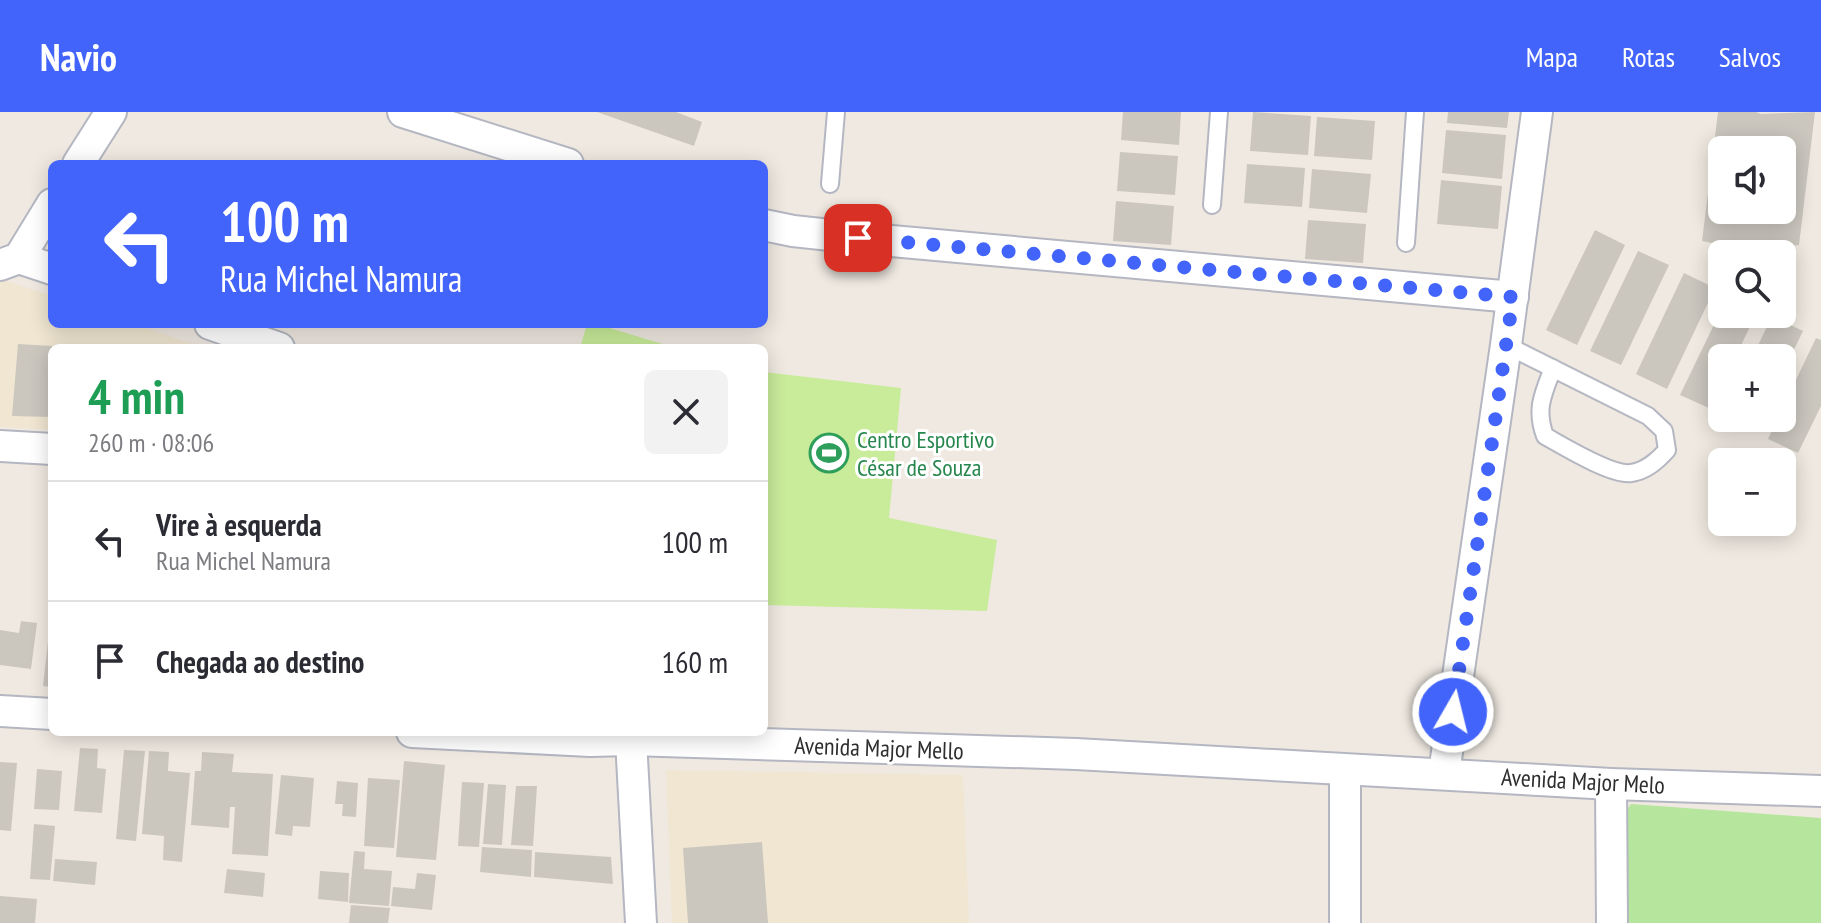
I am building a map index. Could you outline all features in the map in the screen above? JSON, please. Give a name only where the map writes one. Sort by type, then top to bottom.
[{"type":"street","points":[[81,160],[111,112]]},
{"type":"street","points":[[403,112],[555,160]]},
{"type":"street","points":[[1444,773],[1537,112]]},
{"type":"street","points":[[48,209],[9,262],[48,268]]},
{"type":"street","points":[[768,226],[858,238],[1513,297]]},
{"type":"street","points":[[222,328],[268,344]]},
{"type":"street","points":[[0,446],[48,449]]},
{"type":"street","points":[[0,711],[48,714]]},
{"type":"street","name":"Avenida Major Mello","points":[[526,736],[590,741],[1076,754],[1345,770]]},
{"type":"street","points":[[631,740],[641,923]]},
{"type":"street","points":[[1345,770],[1345,923]]},
{"type":"street","name":"Avenida Major Melo","points":[[1345,770],[1611,784],[1814,783]]},
{"type":"street","points":[[1611,784],[1612,923]]},
{"type":"lane","points":[[830,184],[836,112]]},
{"type":"lane","points":[[1212,205],[1219,112]]},
{"type":"lane","points":[[1406,243],[1415,112]]},
{"type":"lane","points":[[1506,345],[1553,368],[1648,416],[1664,431],[1667,450],[1653,465],[1631,473],[1616,472],[1545,436],[1540,422],[1540,403],[1553,368]]},
{"type":"shaded area","points":[[0,281],[48,295],[48,328],[146,328],[193,344],[48,344],[48,430],[0,427]]},
{"type":"shaded area","points":[[666,770],[963,775],[969,923],[672,923]]},
{"type":"green space","points":[[586,328],[609,328],[663,344],[581,344]]},
{"type":"green space","name":"Centro Esportivo César de Souza","points":[[768,372],[901,388],[889,518],[997,540],[987,611],[768,605]]},
{"type":"green space","points":[[1631,804],[1821,818],[1821,923],[1627,923],[1625,812]]},
{"type":"building","points":[[597,112],[676,112],[702,122],[694,146]]},
{"type":"building","points":[[1123,112],[1181,112],[1179,145],[1121,140]]},
{"type":"building","points":[[1253,112],[1311,116],[1308,155],[1250,151]]},
{"type":"building","points":[[1448,112],[1509,112],[1507,128],[1447,123]]},
{"type":"building","points":[[1718,112],[1815,112],[1799,245],[1796,245],[1796,240],[1702,241],[1708,193],[1708,224],[1796,224],[1796,136],[1715,136]]},
{"type":"building","points":[[1317,117],[1375,121],[1372,160],[1314,156]]},
{"type":"building","points":[[1446,130],[1506,135],[1502,179],[1442,173]]},
{"type":"building","points":[[1120,152],[1178,156],[1175,195],[1117,191]]},
{"type":"building","points":[[1247,164],[1305,168],[1302,207],[1244,203]]},
{"type":"building","points":[[1312,169],[1371,174],[1367,213],[1309,208]]},
{"type":"building","points":[[1441,180],[1502,186],[1498,229],[1437,224]]},
{"type":"building","points":[[1116,201],[1174,206],[1171,245],[1113,241]]},
{"type":"building","points":[[1308,220],[1366,224],[1363,263],[1305,259]]},
{"type":"building","points":[[1595,230],[1625,245],[1577,345],[1546,330]]},
{"type":"building","points":[[1638,251],[1669,265],[1621,365],[1590,351]]},
{"type":"building","points":[[1684,273],[1708,285],[1708,303],[1667,389],[1636,374]]},
{"type":"building","points":[[1712,328],[1749,328],[1742,344],[1708,344],[1708,408],[1680,395]]},
{"type":"building","points":[[1766,328],[1796,328],[1803,331],[1796,345],[1759,344]]},
{"type":"building","points":[[1816,338],[1821,340],[1821,406],[1798,453],[1796,448],[1787,448],[1768,439],[1771,432],[1796,432],[1796,380]]},
{"type":"building","points":[[18,344],[48,346],[48,417],[12,416]]},
{"type":"building","points":[[21,621],[37,623],[31,669],[0,665],[0,630],[19,633]]},
{"type":"building","points":[[48,642],[48,687],[43,686]]},
{"type":"building","points":[[80,748],[98,749],[97,768],[106,769],[102,813],[74,811]]},
{"type":"building","points":[[124,750],[145,751],[136,841],[116,839]]},
{"type":"building","points":[[149,751],[169,752],[168,771],[190,773],[182,862],[163,860],[164,836],[142,834]]},
{"type":"building","points":[[202,752],[234,754],[232,772],[273,774],[268,856],[232,854],[235,807],[230,807],[229,828],[191,825],[195,771],[201,771]]},
{"type":"building","points":[[404,761],[445,765],[436,860],[396,857]]},
{"type":"building","points":[[0,762],[17,763],[11,831],[0,830]]},
{"type":"building","points":[[37,769],[62,771],[59,810],[34,809]]},
{"type":"building","points":[[281,775],[314,778],[310,827],[293,826],[292,836],[275,834]]},
{"type":"building","points":[[368,778],[400,780],[394,848],[364,846]]},
{"type":"building","points":[[337,781],[358,783],[356,817],[342,816],[343,804],[335,804]]},
{"type":"building","points":[[462,782],[484,783],[479,847],[458,846]]},
{"type":"building","points":[[488,784],[506,785],[502,845],[483,844]]},
{"type":"building","points":[[516,786],[537,786],[533,846],[511,845]]},
{"type":"building","points":[[34,824],[55,826],[50,880],[30,879]]},
{"type":"building","points":[[762,842],[768,923],[688,923],[683,848]]},
{"type":"building","points":[[482,847],[532,850],[531,877],[480,872]]},
{"type":"building","points":[[354,851],[365,852],[364,869],[392,871],[389,906],[349,903]]},
{"type":"building","points":[[535,852],[611,857],[613,884],[534,877]]},
{"type":"building","points":[[55,859],[97,862],[95,885],[53,881]]},
{"type":"building","points":[[227,869],[265,873],[263,897],[224,893]]},
{"type":"building","points":[[320,871],[349,873],[348,902],[318,899]]},
{"type":"building","points":[[417,873],[436,875],[432,910],[391,906],[393,887],[415,889]]},
{"type":"building","points":[[0,896],[37,899],[35,923],[0,923]]},
{"type":"building","points":[[351,905],[390,908],[388,923],[349,923]]},
{"type":"place","name":"Centro Esportivo César de Souza","points":[[829,453]]},
{"type":"route","points":[[858,238],[1513,297],[1453,712]]}]
